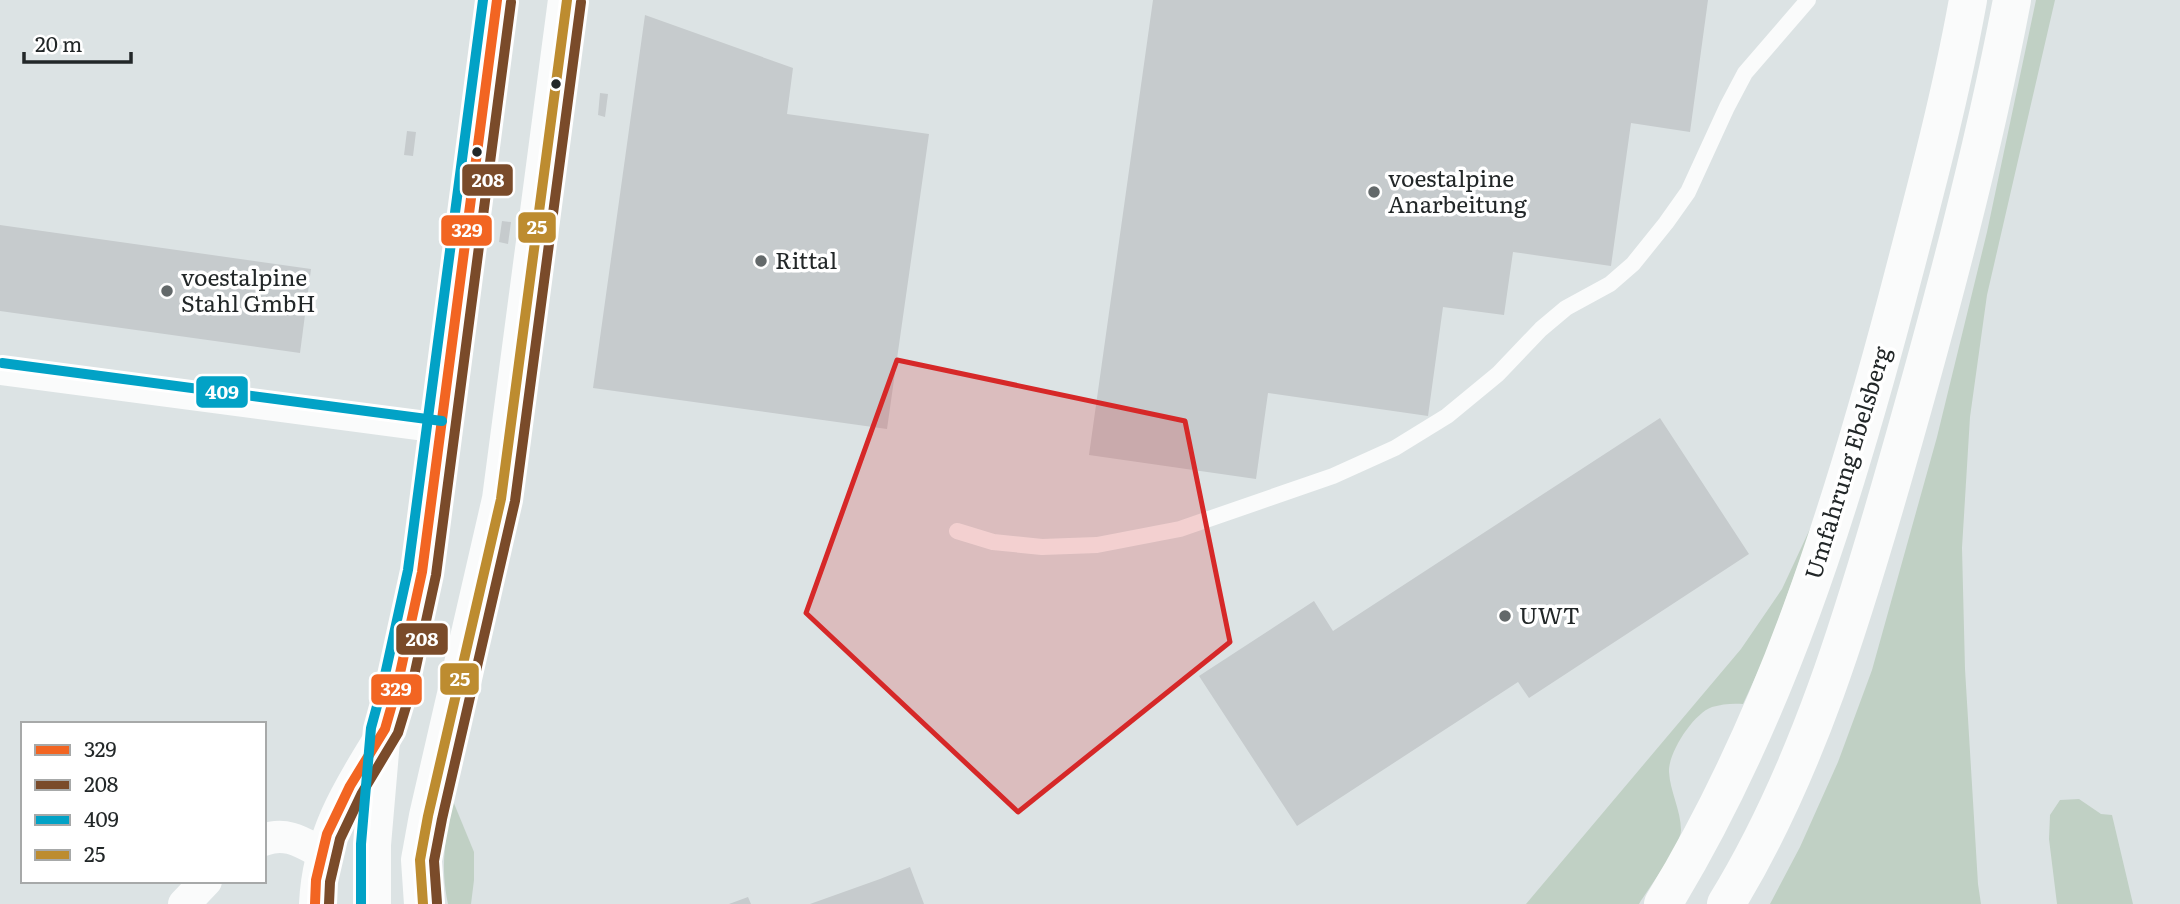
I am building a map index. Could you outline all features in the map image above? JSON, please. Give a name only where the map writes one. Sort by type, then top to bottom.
[{"type":"main road","points":[[424,904],[420,860],[428,816],[501,499],[567,0]]},
{"type":"main road","name":"Umfahrung Ebelsberg","points":[[1663,904],[1718,806],[1746,747],[1826,544],[1858,443],[1903,275],[1958,52],[1968,0]]},
{"type":"main road","name":"Umfahrung Ebelsberg","points":[[1726,904],[1742,879],[1782,797],[1817,716],[1871,554],[1928,356],[1967,202],[2012,0]]},
{"type":"street","points":[[376,904],[376,845],[385,729],[422,572],[497,0]]},
{"type":"street","points":[[314,904],[316,880],[327,834],[350,786],[385,729]]},
{"type":"street","points":[[266,839],[283,835],[322,853]]},
{"type":"street","points":[[184,904],[204,883]]},
{"type":"lane","points":[[957,531],[993,542],[1042,547],[1097,545],[1180,529],[1333,476],[1395,447],[1447,416],[1497,374],[1558,315],[1588,294],[1610,284],[1633,264],[1688,192],[1745,74],[1808,0]]},
{"type":"lane","points":[[0,377],[440,435]]},
{"type":"highlighted area","points":[[897,360],[1185,421],[1230,642],[1018,812],[806,613]]},
{"type":"green space","points":[[2036,0],[2055,0],[1987,295],[1970,417],[1962,548],[1965,669],[1981,904],[1770,904],[1800,847],[1838,762],[1872,670],[1937,437],[1987,232]]},
{"type":"green space","points":[[1815,518],[1766,654],[1743,704],[1720,705],[1705,711],[1697,717],[1677,745],[1669,772],[1681,823],[1680,837],[1639,904],[1526,904],[1741,649],[1782,589]]},
{"type":"green space","points":[[2079,799],[2101,814],[2112,815],[2133,904],[2057,904],[2049,839],[2050,815],[2060,800]]},
{"type":"green space","points":[[453,801],[474,852],[471,904],[448,904],[444,852]]},
{"type":"building","name":"voestalpine Anarbeitung","points":[[1153,0],[1708,0],[1690,132],[1631,123],[1611,266],[1513,252],[1504,315],[1443,307],[1428,416],[1268,393],[1256,479],[1089,455]]},
{"type":"building","name":"Rittal","points":[[645,15],[793,68],[787,114],[929,134],[887,429],[593,388]]},
{"type":"building","points":[[600,93],[608,94],[605,117],[598,115]]},
{"type":"building","points":[[407,131],[416,132],[413,156],[404,155]]},
{"type":"building","points":[[502,221],[511,222],[508,244],[499,242]]},
{"type":"building","name":"voestalpine Stahl GmbH","points":[[0,225],[311,269],[300,353],[0,311]]},
{"type":"building","name":"UWT","points":[[1660,418],[1749,554],[1529,698],[1518,682],[1297,826],[1199,676],[1314,601],[1333,631]]},
{"type":"building","points":[[910,867],[924,904],[810,904],[880,879]]},
{"type":"building","points":[[748,897],[751,904],[729,904]]},
{"type":"transit line","name":"409","points":[[361,904],[361,844],[371,728],[408,570],[483,0]]},
{"type":"transit line","name":"329","points":[[315,904],[316,880],[327,834],[350,786],[385,729],[422,572],[497,0]]},
{"type":"transit line","name":"25","points":[[423,904],[420,860],[428,816],[501,499],[567,0]]},
{"type":"transit line","name":"208","points":[[329,904],[330,882],[340,839],[362,793],[398,733],[411,690],[436,575],[511,2]]},
{"type":"transit line","name":"208","points":[[437,903],[434,861],[442,819],[515,501],[581,2]]},
{"type":"transit line","name":"409","points":[[2,363],[442,421]]},
{"type":"place","name":"voestalpine Anarbeitung","points":[[1374,192]]},
{"type":"place","name":"Rittal","points":[[761,261]]},
{"type":"place","name":"voestalpine Stahl GmbH","points":[[167,291]]},
{"type":"place","name":"UWT","points":[[1505,616]]}]
